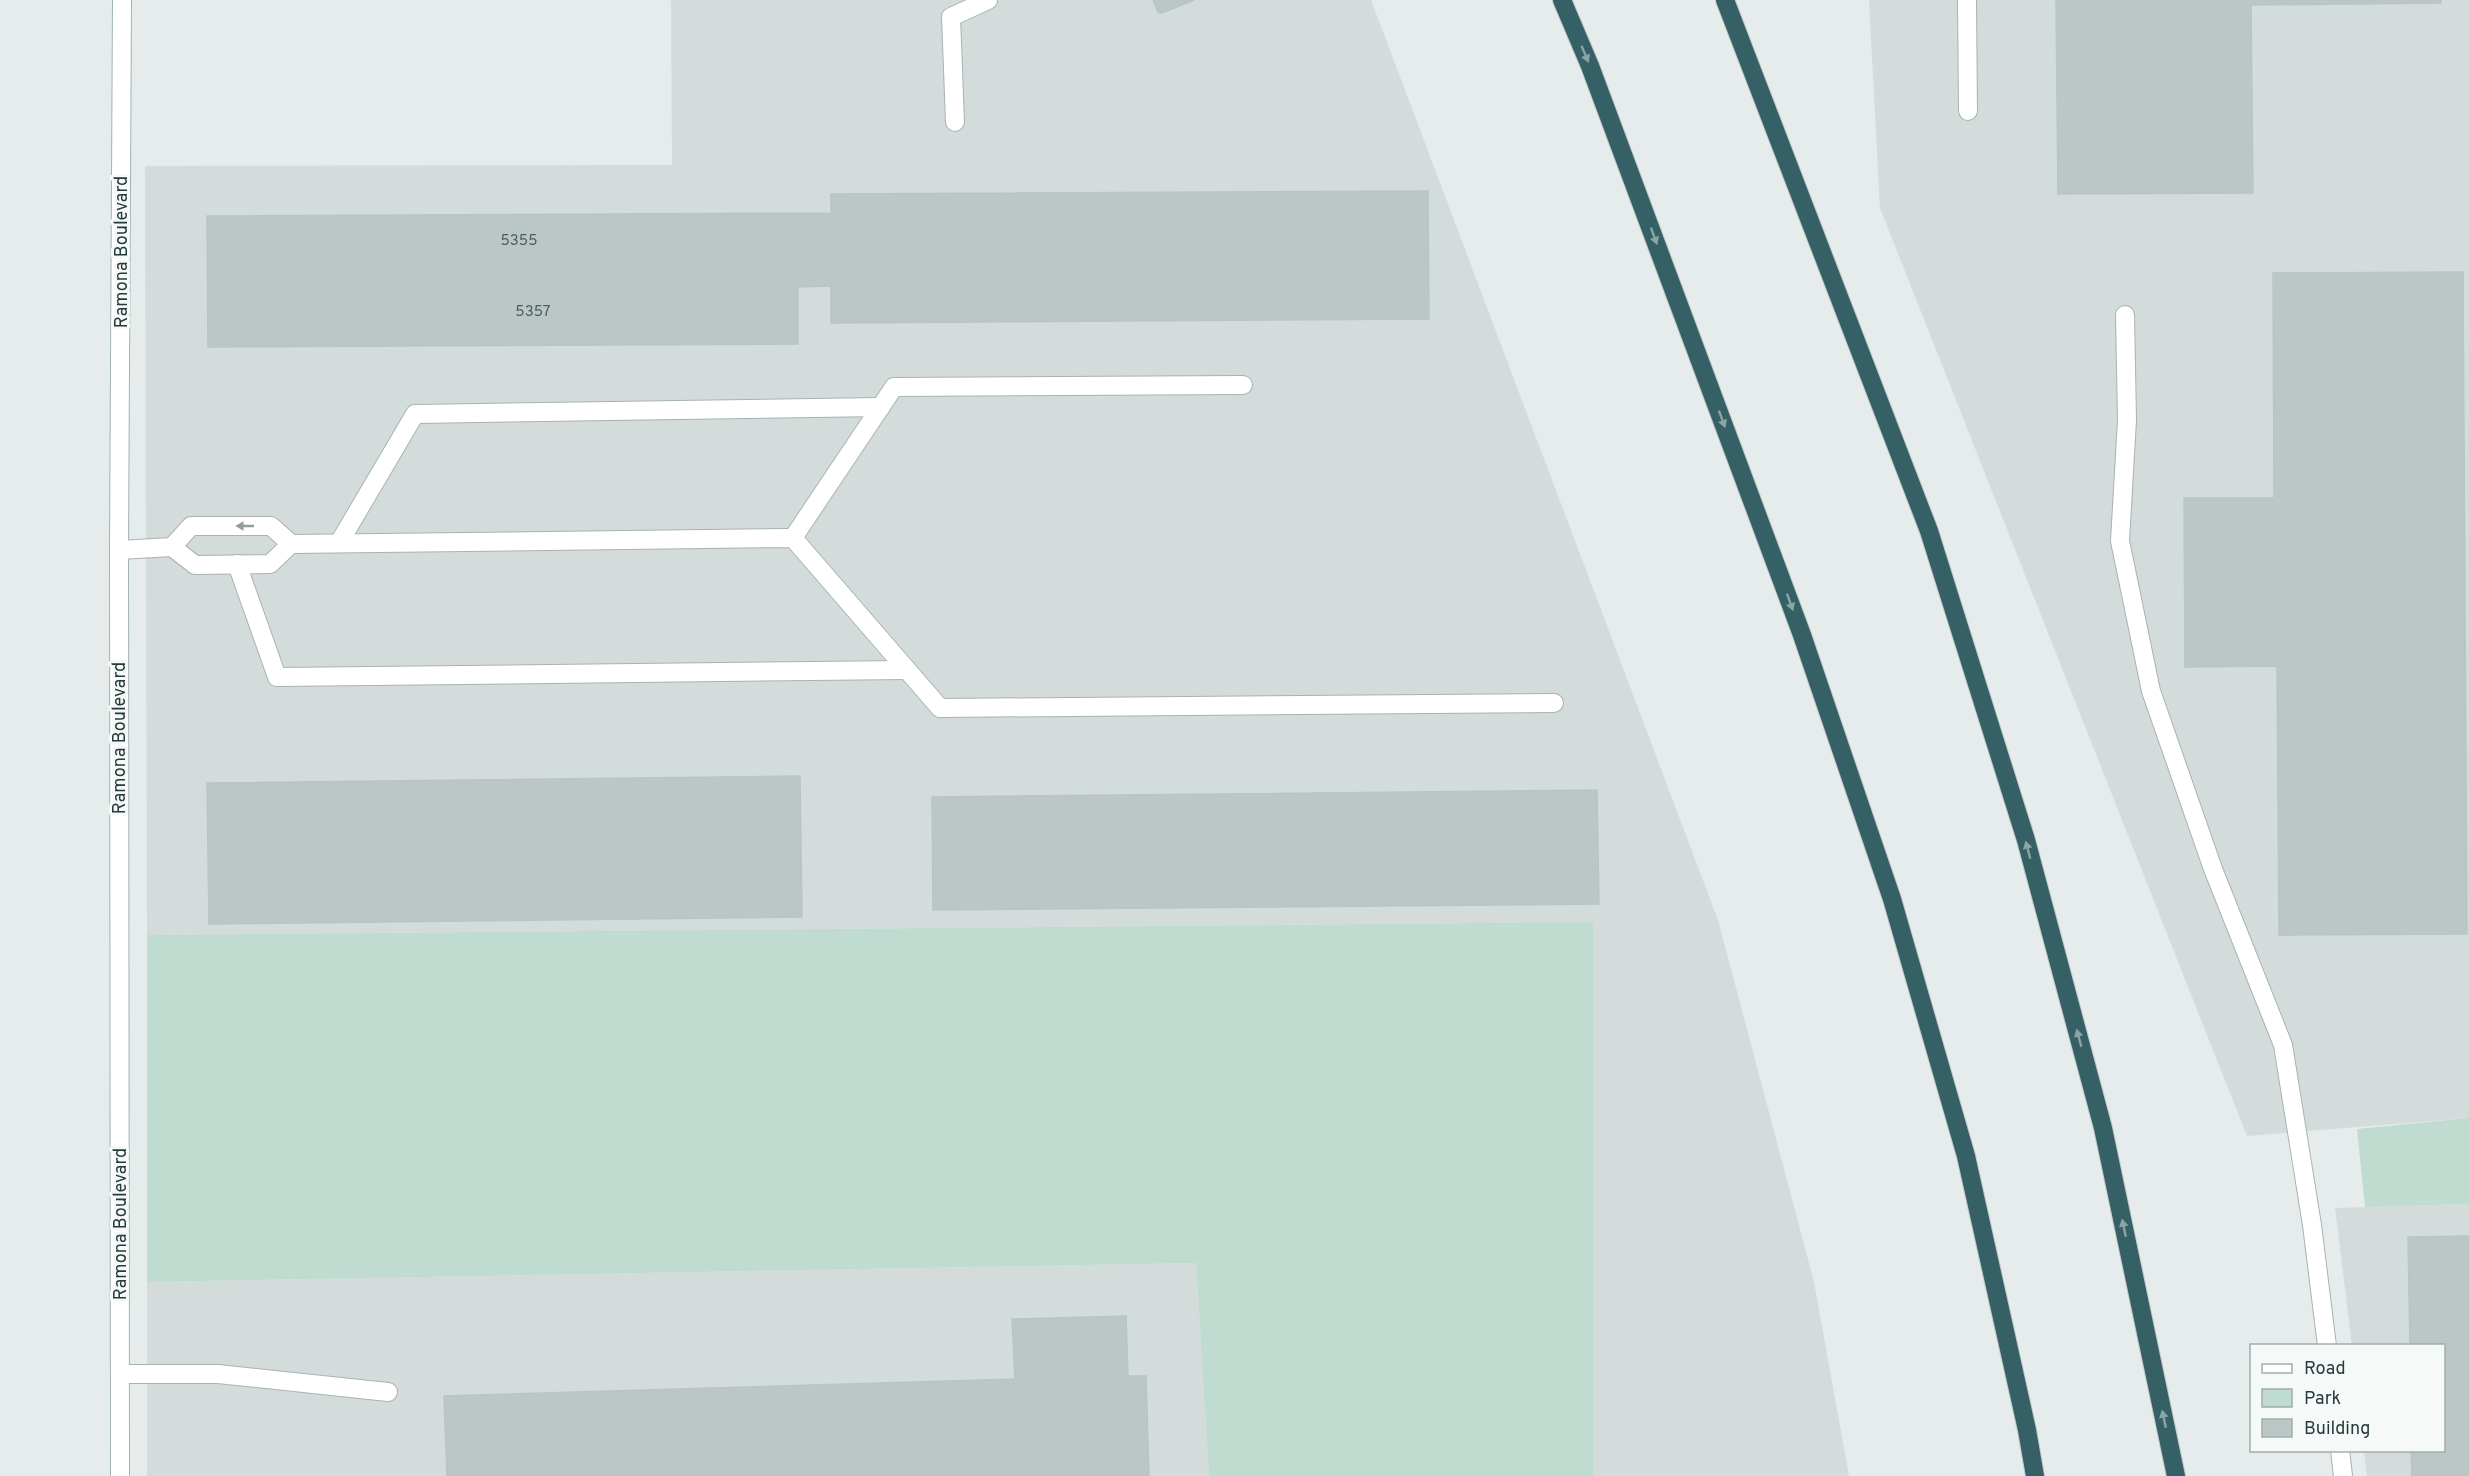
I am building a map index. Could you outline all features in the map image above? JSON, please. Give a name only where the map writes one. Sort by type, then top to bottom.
[{"type":"highway","points":[[1562,0],[1598,88],[1802,635],[1892,899],[1966,1156],[2027,1430],[2035,1476]]},
{"type":"highway","points":[[1725,0],[1929,531],[2026,840],[2103,1128],[2176,1476]]},
{"type":"street","name":"Ramona Boulevard","points":[[120,1476],[119,550],[122,0]]},
{"type":"street","points":[[955,122],[951,17],[988,0]]},
{"type":"street","points":[[1967,0],[1968,111]]},
{"type":"street","points":[[2125,315],[2127,420],[2120,541],[2151,692],[2213,869],[2283,1045],[2312,1225],[2327,1344]]},
{"type":"street","points":[[793,538],[894,387],[1243,385]]},
{"type":"street","points":[[339,543],[415,414],[880,407]]},
{"type":"street","points":[[172,547],[191,526],[271,526],[291,544]]},
{"type":"street","points":[[119,550],[172,547],[195,565],[270,564],[291,544],[793,538],[940,708],[1554,703]]},
{"type":"street","points":[[237,564],[277,677],[908,670]]},
{"type":"street","points":[[120,1374],[218,1374],[388,1392]]},
{"type":"street","points":[[2340,1452],[2343,1476]]},
{"type":"shaded area","points":[[671,0],[1371,0],[1718,920],[1814,1282],[1849,1476],[1593,1476],[1593,922],[147,935],[145,166],[672,165]]},
{"type":"shaded area","points":[[1869,0],[2469,0],[2469,1118],[2247,1136],[1880,208]]},
{"type":"shaded area","points":[[2469,1204],[2469,1476],[2367,1476],[2364,1452],[2445,1452],[2445,1344],[2352,1344],[2335,1208]]},
{"type":"shaded area","points":[[1196,1263],[1209,1476],[147,1476],[147,1282]]},
{"type":"green space","points":[[1593,922],[1593,1476],[1209,1476],[1196,1263],[147,1282],[147,935]]},
{"type":"green space","points":[[2469,1118],[2469,1204],[2365,1207],[2357,1129]]},
{"type":"building","points":[[1153,0],[1194,0],[1162,13],[1158,12]]},
{"type":"building","points":[[2056,0],[2441,0],[2441,3],[2251,5],[2253,193],[2058,194]]},
{"type":"building","points":[[1428,191],[1429,319],[831,323],[831,286],[798,287],[798,344],[208,347],[207,216],[831,213],[831,194]]},
{"type":"building","points":[[2463,272],[2467,934],[2279,935],[2277,666],[2185,667],[2184,498],[2274,498],[2273,273]]},
{"type":"building","points":[[800,776],[802,917],[209,924],[207,783]]},
{"type":"building","points":[[1597,790],[1599,904],[933,910],[932,797]]},
{"type":"building","points":[[2469,1236],[2469,1476],[2412,1476],[2411,1452],[2445,1452],[2445,1344],[2410,1344],[2408,1237]]},
{"type":"building","points":[[1126,1316],[1128,1376],[1146,1376],[1149,1476],[447,1476],[444,1396],[1015,1379],[1012,1319]]}]
